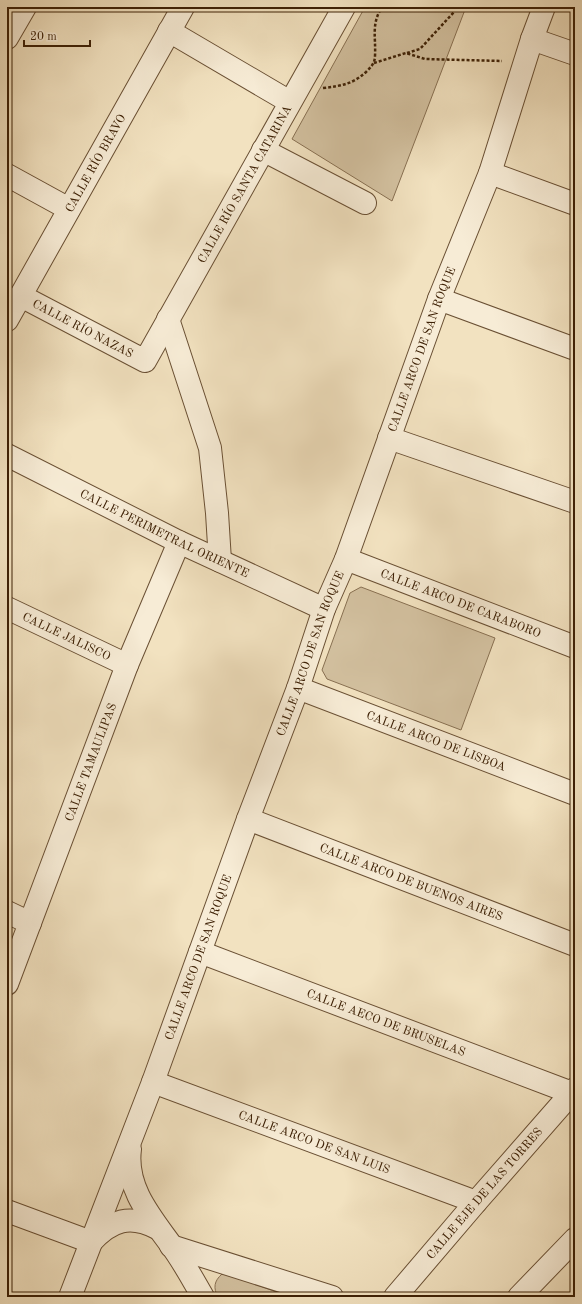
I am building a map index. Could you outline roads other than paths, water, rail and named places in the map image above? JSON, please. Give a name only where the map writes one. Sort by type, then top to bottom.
[{"type":"street","points":[[7,38],[24,7]]},
{"type":"street","name":"CALLE RÍO BRAVO","points":[[7,320],[183,7]]},
{"type":"street","name":"CALLE RÍO SANTA CATARINA","points":[[145,361],[344,7]]},
{"type":"street","name":"CALLE ARCO DE SAN ROQUE","points":[[70,1297],[153,1082],[248,819],[298,688],[324,609],[346,559],[439,299],[490,173],[532,39],[544,7]]},
{"type":"street","points":[[170,31],[290,102]]},
{"type":"street","points":[[532,39],[575,54]]},
{"type":"street","points":[[264,150],[365,203]]},
{"type":"street","points":[[490,173],[575,204]]},
{"type":"street","points":[[7,175],[69,209]]},
{"type":"street","name":"CALLE RÍO NAZAS","points":[[21,296],[145,361]]},
{"type":"street","points":[[439,299],[575,350]]},
{"type":"street","points":[[168,319],[210,448],[217,513],[220,561]]},
{"type":"street","points":[[389,438],[575,502]]},
{"type":"street","name":"CALLE PERIMETRAL ORIENTE","points":[[7,455],[179,542],[324,609]]},
{"type":"street","name":"CALLE TAMAULIPAS","points":[[7,984],[127,665],[179,542]]},
{"type":"street","name":"CALLE ARCO DE CARABORO","points":[[346,559],[575,647]]},
{"type":"street","name":"CALLE JALISCO","points":[[7,608],[127,665]]},
{"type":"street","name":"CALLE ARCO DE LISBOA","points":[[298,688],[575,794]]},
{"type":"street","name":"CALLE ARCO DE BUENOS AIRES","points":[[248,819],[575,945]]},
{"type":"street","points":[[7,912],[30,923]]},
{"type":"street","name":"CALLE AECO DE BRUSELAS","points":[[200,952],[573,1091]]},
{"type":"street","name":"CALLE ARCO DE SAN LUIS","points":[[153,1082],[476,1202]]},
{"type":"street","name":"CALLE EJE DE LAS TORRES","points":[[395,1297],[573,1091]]},
{"type":"street","points":[[132,1136],[129,1152],[132,1178],[136,1192],[144,1208],[171,1246],[203,1297]]},
{"type":"street","points":[[7,1211],[91,1242],[99,1233],[108,1227],[123,1221],[136,1220],[157,1228]]},
{"type":"street","points":[[519,1297],[575,1239]]},
{"type":"street","points":[[171,1246],[332,1297]]}]
